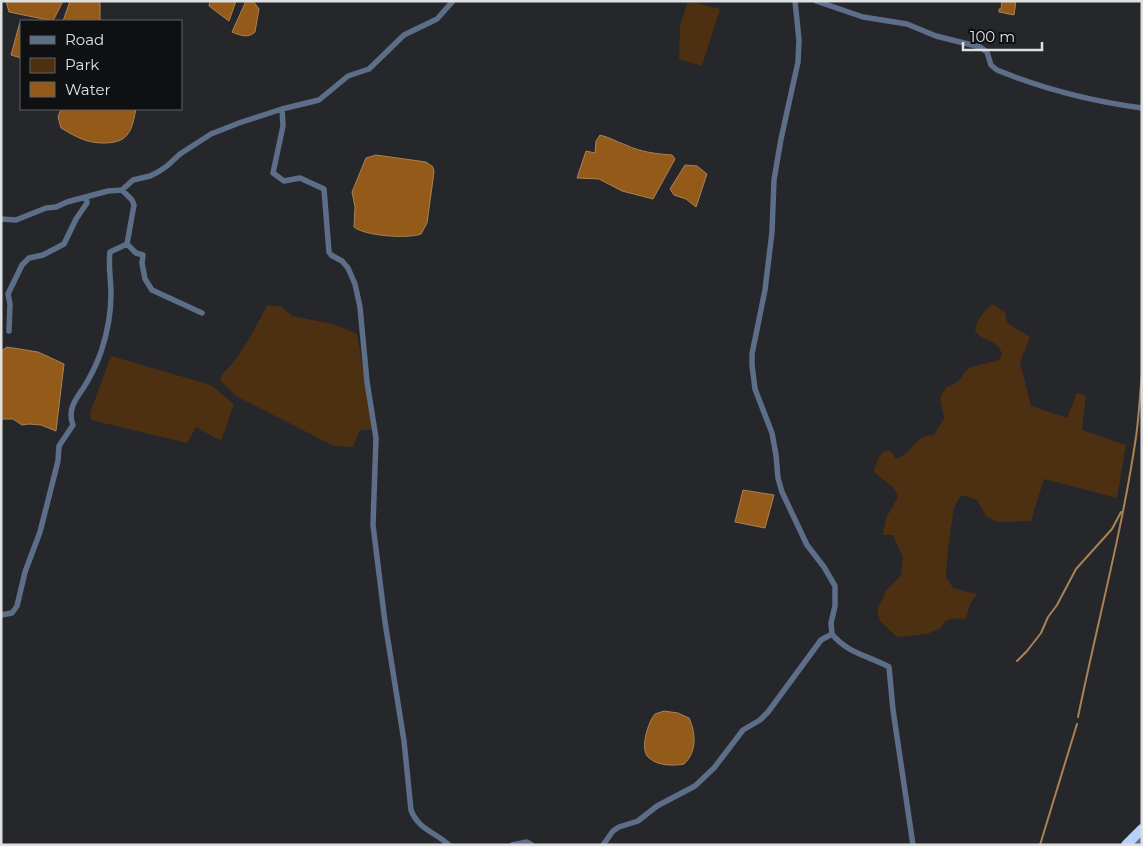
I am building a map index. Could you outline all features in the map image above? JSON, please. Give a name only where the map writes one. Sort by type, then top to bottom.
[{"type":"highway","points":[[1126,845],[1142,829]]},
{"type":"street","points":[[1,218],[16,220],[66,202],[108,191],[122,190],[133,180],[158,172],[180,154],[211,134],[282,109],[319,100],[348,76],[369,69],[404,35],[437,19],[453,1]]},
{"type":"street","points":[[795,1],[799,40],[798,62],[780,139],[774,180],[771,242],[765,290],[752,354],[754,389],[772,433],[778,478],[782,492],[807,545],[824,567],[835,586],[835,606],[831,623],[832,634],[844,647],[889,667],[897,738],[913,845]]},
{"type":"street","points":[[816,1],[863,17],[907,24],[943,38],[980,47],[987,52],[991,65],[997,70],[1049,90],[1142,108]]},
{"type":"street","points":[[282,109],[283,126],[273,173],[284,181],[300,178],[324,189],[329,252],[348,268],[357,292],[375,426],[373,525],[404,741],[411,810],[414,820],[449,845]]},
{"type":"street","points":[[122,190],[132,200],[134,205],[127,244]]},
{"type":"street","points":[[9,331],[10,304],[8,294],[16,281],[22,265],[29,258],[43,255],[64,244],[76,218],[87,203],[86,197]]},
{"type":"street","points":[[127,244],[136,253],[143,255],[142,263],[145,279],[152,290],[202,312]]},
{"type":"street","points":[[1,615],[12,613],[17,606],[25,572],[40,532],[58,461],[59,446],[73,425],[70,418],[74,401],[84,387],[101,351],[107,328],[111,294],[108,264],[110,252],[127,244]]},
{"type":"street","points":[[1,295],[8,294]]},
{"type":"street","points":[[603,845],[613,831],[619,827],[638,821],[657,806],[695,786],[714,768],[743,730],[760,720],[768,712],[821,640],[832,634]]},
{"type":"street","points":[[1135,845],[1142,838]]},
{"type":"street","points":[[512,845],[527,842],[532,845]]},
{"type":"green space","points":[[688,1],[720,9],[702,66],[679,59],[680,26]]},
{"type":"green space","points":[[992,304],[1005,312],[1007,323],[1030,337],[1020,362],[1031,406],[1067,418],[1077,393],[1086,395],[1082,430],[1126,445],[1117,498],[1044,479],[1031,521],[997,522],[986,516],[977,500],[961,495],[954,508],[946,577],[953,588],[977,594],[970,604],[966,619],[948,620],[941,628],[927,634],[897,637],[880,621],[877,610],[886,591],[901,575],[903,558],[893,535],[883,535],[886,518],[898,497],[894,489],[874,471],[884,451],[891,451],[896,459],[907,453],[921,438],[934,435],[944,418],[940,398],[946,388],[960,380],[971,367],[1000,360],[1002,354],[1000,349],[975,331],[979,319]]},
{"type":"green space","points":[[267,305],[282,307],[292,316],[333,324],[357,334],[373,430],[360,430],[353,447],[334,446],[236,396],[220,380],[248,341]]},
{"type":"green space","points":[[111,356],[211,385],[234,404],[221,441],[196,427],[187,443],[91,420],[90,413]]},
{"type":"water","points":[[6,1],[63,1],[54,20],[9,12]]},
{"type":"water","points":[[70,1],[100,1],[100,20],[63,20]]},
{"type":"water","points":[[210,1],[236,1],[229,21],[209,6]]},
{"type":"water","points":[[246,1],[253,1],[259,9],[255,32],[246,36],[232,32]]},
{"type":"water","points":[[1002,1],[1016,1],[1014,15],[999,12]]},
{"type":"water","points":[[20,22],[20,58],[11,55]]},
{"type":"water","points":[[61,110],[136,110],[132,126],[127,135],[118,141],[106,143],[87,141],[76,137],[61,128],[58,117]]},
{"type":"water","points":[[600,135],[637,149],[672,155],[675,159],[653,199],[622,191],[599,179],[577,178],[586,151],[595,153],[596,141]]},
{"type":"water","points":[[376,155],[426,162],[433,167],[434,172],[427,223],[421,234],[415,236],[386,236],[367,233],[354,227],[355,207],[352,192],[366,158]]},
{"type":"water","points":[[685,165],[697,166],[707,174],[696,207],[686,199],[674,195],[670,189]]},
{"type":"water","points":[[7,347],[38,352],[64,364],[56,431],[41,425],[22,425],[13,419],[1,419],[1,351]]},
{"type":"water","points":[[743,490],[774,495],[765,528],[735,522]]},
{"type":"water","points":[[664,711],[678,713],[689,718],[694,742],[691,754],[684,764],[661,764],[653,761],[646,754],[646,736],[652,718],[655,714]]},
{"type":"waterway","points":[[1078,717],[1117,543],[1137,429],[1142,373]]},
{"type":"waterway","points":[[1017,661],[1041,633],[1048,617],[1057,605],[1076,569],[1112,529],[1121,512]]},
{"type":"waterway","points":[[1040,845],[1077,724]]}]
